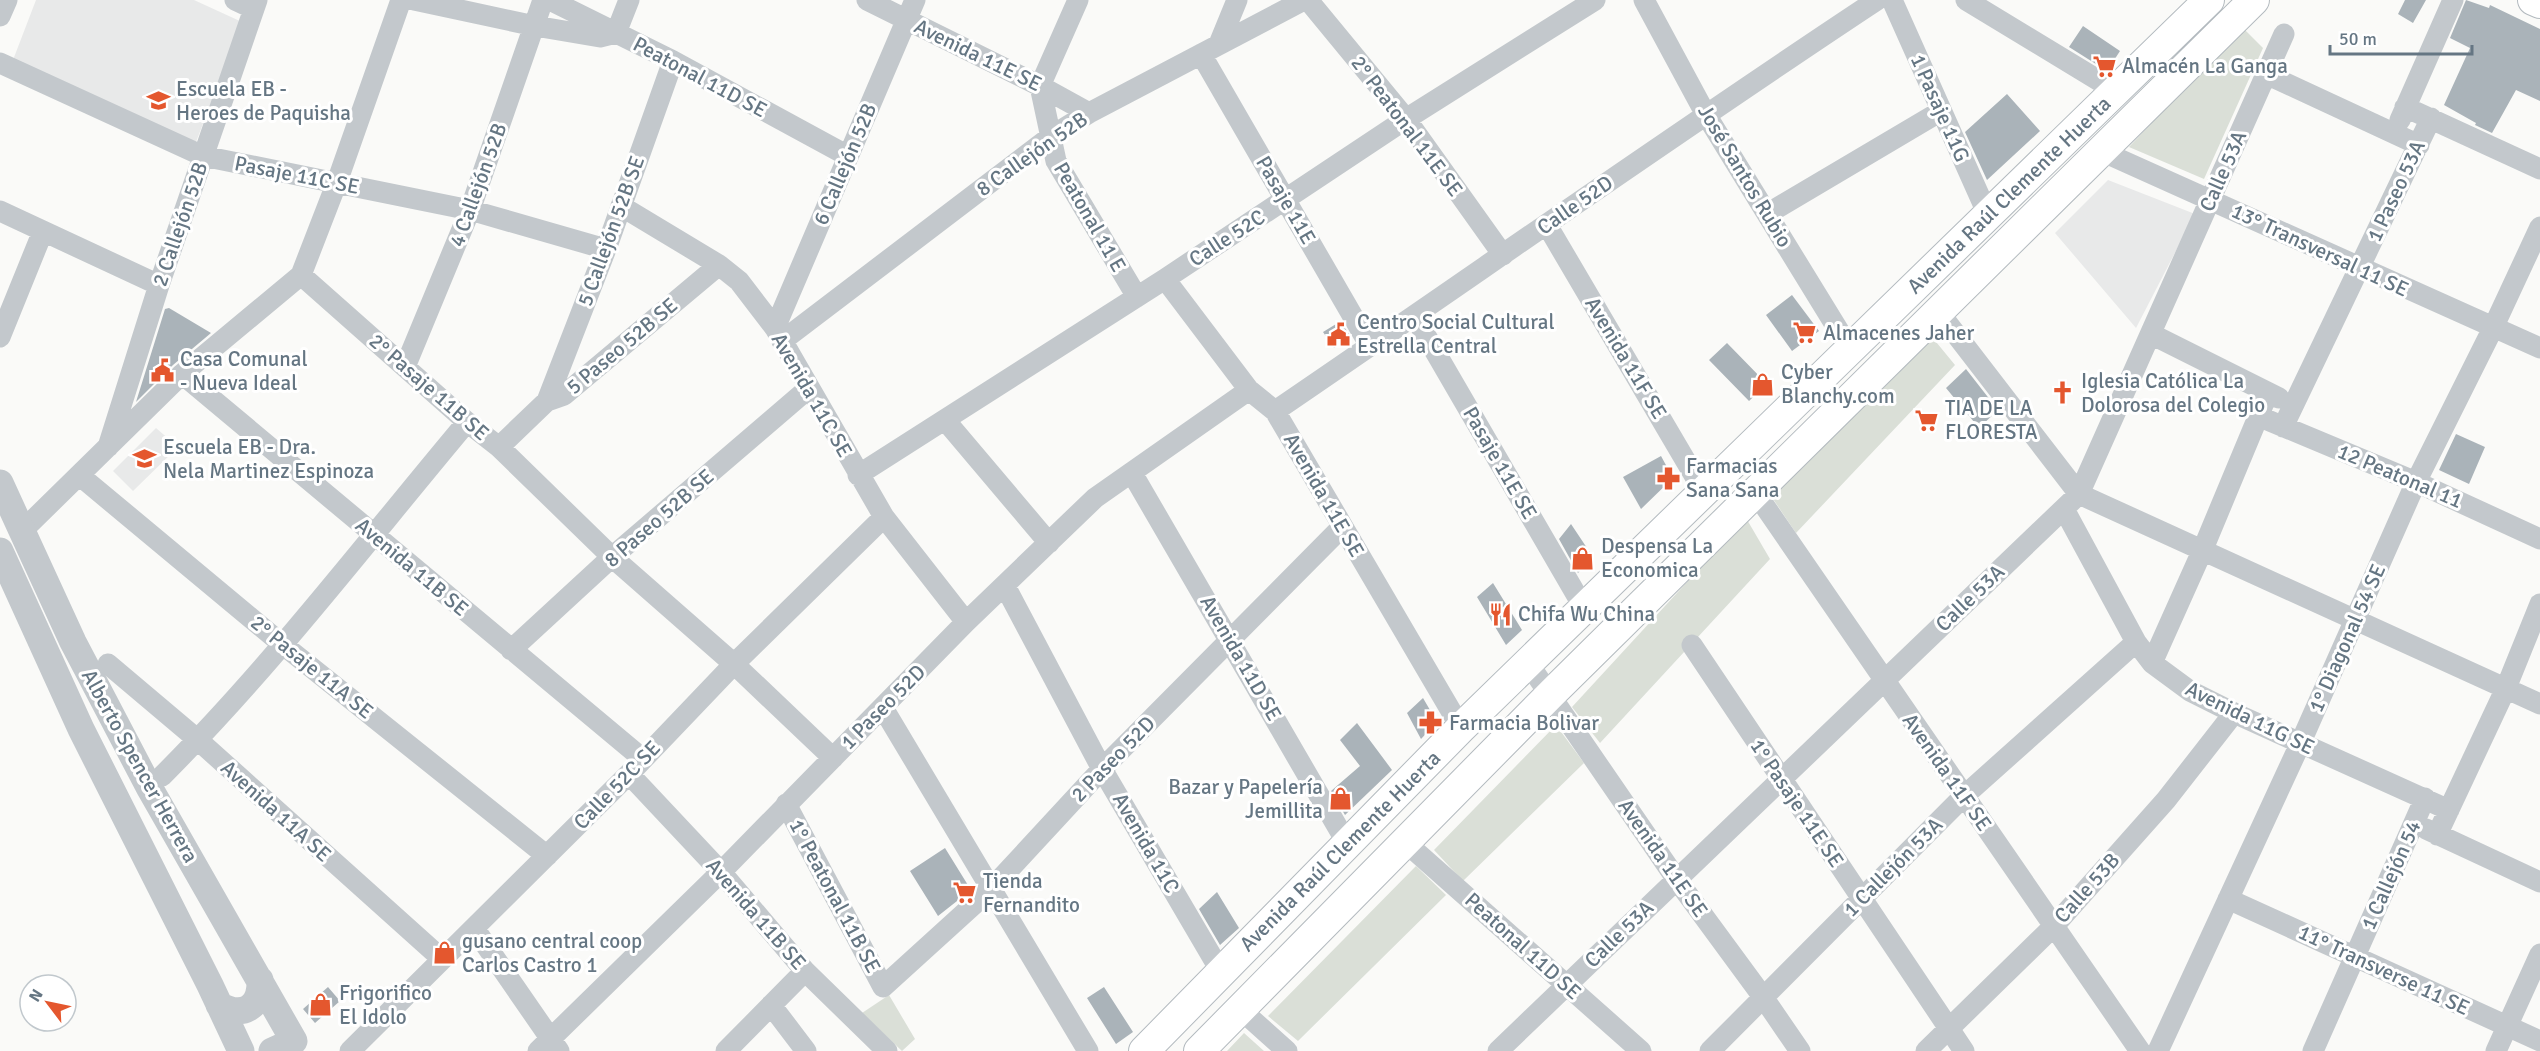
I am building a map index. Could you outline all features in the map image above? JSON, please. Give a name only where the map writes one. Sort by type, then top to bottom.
[{"type":"main road","name":"Avenida Raúl Clemente Huerta","points":[[1144,1051],[1461,728],[2209,0]]},
{"type":"main road","name":"Avenida Raúl Clemente Huerta","points":[[1199,1051],[1551,694],[2254,0]]},
{"type":"main road","points":[[2533,0],[2540,3]]},
{"type":"street","points":[[0,16],[7,0]]},
{"type":"street","points":[[235,0],[256,4]]},
{"type":"street","points":[[22,531],[182,374],[301,275],[337,182],[401,0]]},
{"type":"street","points":[[414,0],[535,26],[600,37],[616,33],[629,0]]},
{"type":"street","name":"4 Callejón 52B","points":[[405,367],[470,210],[543,0]]},
{"type":"street","name":"Peatonal 11D SE","points":[[550,0],[673,61],[848,156]]},
{"type":"street","name":"Avenida 11E SE","points":[[867,0],[1041,86],[1089,113]]},
{"type":"street","name":"6 Callejón 52B","points":[[778,334],[848,156],[915,0]]},
{"type":"street","points":[[1041,86],[1078,0]]},
{"type":"street","points":[[1210,49],[1237,0]]},
{"type":"street","name":"8 Callejón 52B","points":[[778,334],[1050,136],[1089,113],[1306,0]]},
{"type":"street","name":"2° Peatonal 11E SE","points":[[1306,0],[1406,119],[1503,255]]},
{"type":"street","name":"Calle 52C","points":[[858,476],[1165,279],[1406,119],[1595,0]]},
{"type":"street","name":"José Santos Rubio","points":[[1644,0],[1705,113],[1850,349]]},
{"type":"street","name":"Calle 52D","points":[[1275,411],[1415,317],[1705,113],[1877,0]]},
{"type":"street","name":"1 Pasaje 11G","points":[[1892,0],[1988,215]]},
{"type":"street","points":[[1966,0],[2116,91]]},
{"type":"street","name":"1 Paseo 53A","points":[[2394,134],[2453,0]]},
{"type":"street","name":"2 Callejón 52B","points":[[107,450],[159,285],[256,4]]},
{"type":"street","name":"Calle 53A","points":[[1498,1051],[2079,494],[2284,34]]},
{"type":"street","name":"Pasaje 11E","points":[[1210,49],[1286,199],[1371,346]]},
{"type":"street","name":"5 Callejón 52B SE","points":[[547,401],[606,249],[673,61]]},
{"type":"street","name":"Pasaje 11C SE","points":[[0,63],[203,156],[470,210],[606,249]]},
{"type":"street","points":[[2266,74],[2419,145]]},
{"type":"street","name":"Peatonal 11 E","points":[[1041,86],[1056,161],[1137,297]]},
{"type":"street","points":[[2405,107],[2540,169]]},
{"type":"street","points":[[1767,214],[1941,111]]},
{"type":"street","name":"1 Paseo 53A","points":[[2283,427],[2292,404],[2431,118]]},
{"type":"street","name":"13° Transversal 11 SE","points":[[2101,151],[2359,269],[2540,348]]},
{"type":"street","name":"Avenida 11C SE","points":[[621,206],[719,265],[739,281],[778,334],[858,476],[884,517],[966,622]]},
{"type":"street","points":[[0,211],[159,285]]},
{"type":"street","name":"Avenida 11F SE","points":[[1547,225],[1704,492]]},
{"type":"street","name":"1° Diagonal 54 SE","points":[[2148,1050],[2169,1026],[2300,744],[2416,482],[2493,328],[2540,227]]},
{"type":"street","points":[[0,337],[43,231]]},
{"type":"street","name":"5 Paseo 52B SE","points":[[499,447],[547,401],[564,395],[719,265]]},
{"type":"street","name":"2° Pasaje 11B SE","points":[[301,275],[467,422],[499,447],[612,557],[734,664],[833,758]]},
{"type":"street","name":"Avenida 11E SE","points":[[1165,279],[1250,390],[1275,411],[1461,728]]},
{"type":"street","points":[[1938,311],[2079,494],[2540,704]]},
{"type":"street","name":"Pasaje 11E SE","points":[[1415,317],[1584,608]]},
{"type":"street","points":[[2151,334],[2292,404]]},
{"type":"street","name":"Avenida 11B SE","points":[[182,374],[643,759]]},
{"type":"street","name":"8 Paseo 52B SE","points":[[511,650],[612,557],[810,388]]},
{"type":"street","name":"1 Paseo 52D","points":[[549,1047],[966,622],[1095,498],[1250,390]]},
{"type":"street","points":[[2152,663],[2203,549],[2268,393]]},
{"type":"street","name":"12 Peatonal 11","points":[[2258,416],[2416,482],[2540,539]]},
{"type":"street","points":[[945,420],[1049,543]]},
{"type":"street","points":[[162,776],[198,740],[282,644],[467,422]]},
{"type":"street","name":"Avenida 11D SE","points":[[1132,473],[1348,845]]},
{"type":"street","name":"2° Pasaje 11A SE","points":[[79,475],[282,644],[547,856]]},
{"type":"street","name":"Alberto Spencer Herrera","points":[[0,483],[73,642],[149,787],[260,980],[289,1048]]},
{"type":"street","name":"Avenida 11F SE","points":[[1755,492],[2054,926],[2148,1050]]},
{"type":"street","name":"Avenida 11G SE","points":[[2064,509],[2136,642],[2152,663],[2190,691],[2234,713],[2449,810]]},
{"type":"street","name":"Calle 52C SE","points":[[350,1051],[629,774],[734,664],[884,517]]},
{"type":"street","name":"2 Paseo 52D","points":[[883,987],[992,888],[1102,769],[1342,527]]},
{"type":"street","name":"Alberto Spencer Herrera","points":[[0,551],[81,729],[241,1051]]},
{"type":"street","name":"Avenida 11C","points":[[1005,586],[1102,769],[1221,972]]},
{"type":"street","name":"1 Callejón 54","points":[[2437,835],[2506,688],[2540,604]]},
{"type":"street","name":"1 Callejón 53A","points":[[1710,1051],[1964,796],[2136,642]]},
{"type":"street","name":"1° Pasaje 11E SE","points":[[1692,645],[1964,1051]]},
{"type":"street","name":"Avenida 11E SE","points":[[1528,663],[1677,880],[1800,1051]]},
{"type":"street","name":"Avenida 11A SE","points":[[108,664],[198,740],[442,959]]},
{"type":"street","points":[[883,708],[1088,1051]]},
{"type":"street","name":"Calle 53B","points":[[1926,1051],[2054,926],[2166,800],[2234,713]]},
{"type":"street","name":"Avenida 11B SE","points":[[629,774],[721,872],[805,971],[887,1051]]},
{"type":"street","name":"1 Callejón 54","points":[[2313,1051],[2426,798]]},
{"type":"street","name":"1° Peatonal 11B SE","points":[[786,804],[883,987]]},
{"type":"street","points":[[2414,824],[2540,882]]},
{"type":"street","name":"Peatonal 11D SE","points":[[1405,842],[1641,1051]]},
{"type":"street","name":"11° Transverse 11 SE","points":[[2228,899],[2540,1041]]},
{"type":"street","points":[[474,928],[549,1047]]},
{"type":"street","points":[[2496,1051],[2540,954]]},
{"type":"street","points":[[726,1051],[805,971]]},
{"type":"street","points":[[219,1005],[231,1011],[243,1011],[254,1004],[260,993],[260,980]]},
{"type":"street","points":[[771,1005],[806,1051]]},
{"type":"street","points":[[1240,1009],[1287,1051]]},
{"type":"shaded area","name":"Escuela EB - Heroes de Paquisha","points":[[36,0],[194,0],[242,22],[196,142],[13,60]]},
{"type":"shaded area","points":[[2242,27],[2263,48],[2204,179],[2129,147]]},
{"type":"shaded area","points":[[2108,180],[2195,214],[2136,328],[2055,233]]},
{"type":"shaded area","points":[[1932,337],[1955,365],[1796,533],[1769,493]]},
{"type":"shaded area","name":"Escuela EB - Dra. Nela Martinez Espinoza","points":[[156,428],[178,447],[133,491],[113,471]]},
{"type":"shaded area","points":[[1746,518],[1770,559],[1600,743],[1572,707]]},
{"type":"shaded area","points":[[1556,725],[1584,763],[1463,881],[1434,850]]},
{"type":"shaded area","points":[[1416,866],[1446,895],[1298,1041],[1268,1016]]},
{"type":"shaded area","points":[[889,995],[915,1039],[902,1051],[862,1013]]},
{"type":"shaded area","points":[[1244,1033],[1264,1051],[1227,1051]]},
{"type":"building","points":[[2405,0],[2426,0],[2413,23],[2398,14]]},
{"type":"building","points":[[2466,0],[2489,8],[2490,5],[2540,29],[2540,101],[2516,90],[2492,133],[2444,105],[2470,48],[2450,38]]},
{"type":"building","points":[[2083,26],[2120,51],[2107,71],[2069,47]]},
{"type":"building","points":[[2007,94],[2040,131],[1987,180],[1965,132]]},
{"type":"building","points":[[1792,295],[1819,331],[1792,351],[1766,315]]},
{"type":"building","name":"Casa Comunal - Nueva Ideal","points":[[169,308],[211,333],[173,365],[136,402],[165,309]]},
{"type":"building","name":"Centro Social Cultural Estrella Central","points":[[1341,321],[1351,338],[1334,348],[1323,332]]},
{"type":"building","points":[[1727,343],[1767,384],[1749,401],[1709,360]]},
{"type":"building","points":[[1966,369],[1998,410],[1979,428],[1946,388]]},
{"type":"building","points":[[2456,434],[2485,447],[2469,484],[2439,470]]},
{"type":"building","points":[[1661,456],[1673,478],[1641,509],[1623,477]]},
{"type":"building","points":[[1571,524],[1593,557],[1578,573],[1559,539]]},
{"type":"building","name":"Chifa Wu China","points":[[1493,583],[1522,630],[1506,645],[1477,597]]},
{"type":"building","points":[[1423,698],[1437,722],[1421,739],[1407,713]]},
{"type":"building","points":[[1357,723],[1392,770],[1345,815],[1331,791],[1360,766],[1340,740]]},
{"type":"building","points":[[945,848],[971,890],[938,916],[910,871]]},
{"type":"building","points":[[1217,892],[1239,928],[1220,945],[1199,909]]},
{"type":"building","name":"Frigorifico El Idolo","points":[[328,987],[340,1001],[315,1023],[303,1009]]},
{"type":"building","points":[[1104,987],[1133,1032],[1116,1044],[1087,998]]},
{"type":"place","name":"Almacén La Ganga","points":[[2104,66]]},
{"type":"place","name":"Escuela EB - Heroes de Paquisha","points":[[158,101]]},
{"type":"place","name":"Almacenes Jaher","points":[[1805,333]]},
{"type":"place","name":"Centro Social Cultural Estrella Central","points":[[1339,334]]},
{"type":"place","name":"Casa Comunal - Nueva Ideal","points":[[162,371]]},
{"type":"place","name":"Cyber Blanchy.com","points":[[1763,384]]},
{"type":"place","name":"Iglesia Católica La Dolorosa del Colegio","points":[[2063,393]]},
{"type":"place","name":"TIA DE LA FLORESTA","points":[[1927,420]]},
{"type":"place","name":"Escuela EB - Dra. Nela Martinez Espinoza","points":[[145,459]]},
{"type":"place","name":"Farmacias Sana Sana","points":[[1668,478]]},
{"type":"place","name":"Despensa La Economica","points":[[1583,558]]},
{"type":"place","name":"Chifa Wu China","points":[[1500,614]]},
{"type":"place","name":"Farmacia Bolivar","points":[[1431,723]]},
{"type":"place","name":"Bazar y Papelería Jemillita","points":[[1341,799]]},
{"type":"place","name":"Tienda Fernandito","points":[[965,893]]},
{"type":"place","name":"gusano central coop Carlos Castro 1","points":[[444,953]]},
{"type":"place","name":"Frigorifico El Idolo","points":[[321,1005]]}]
